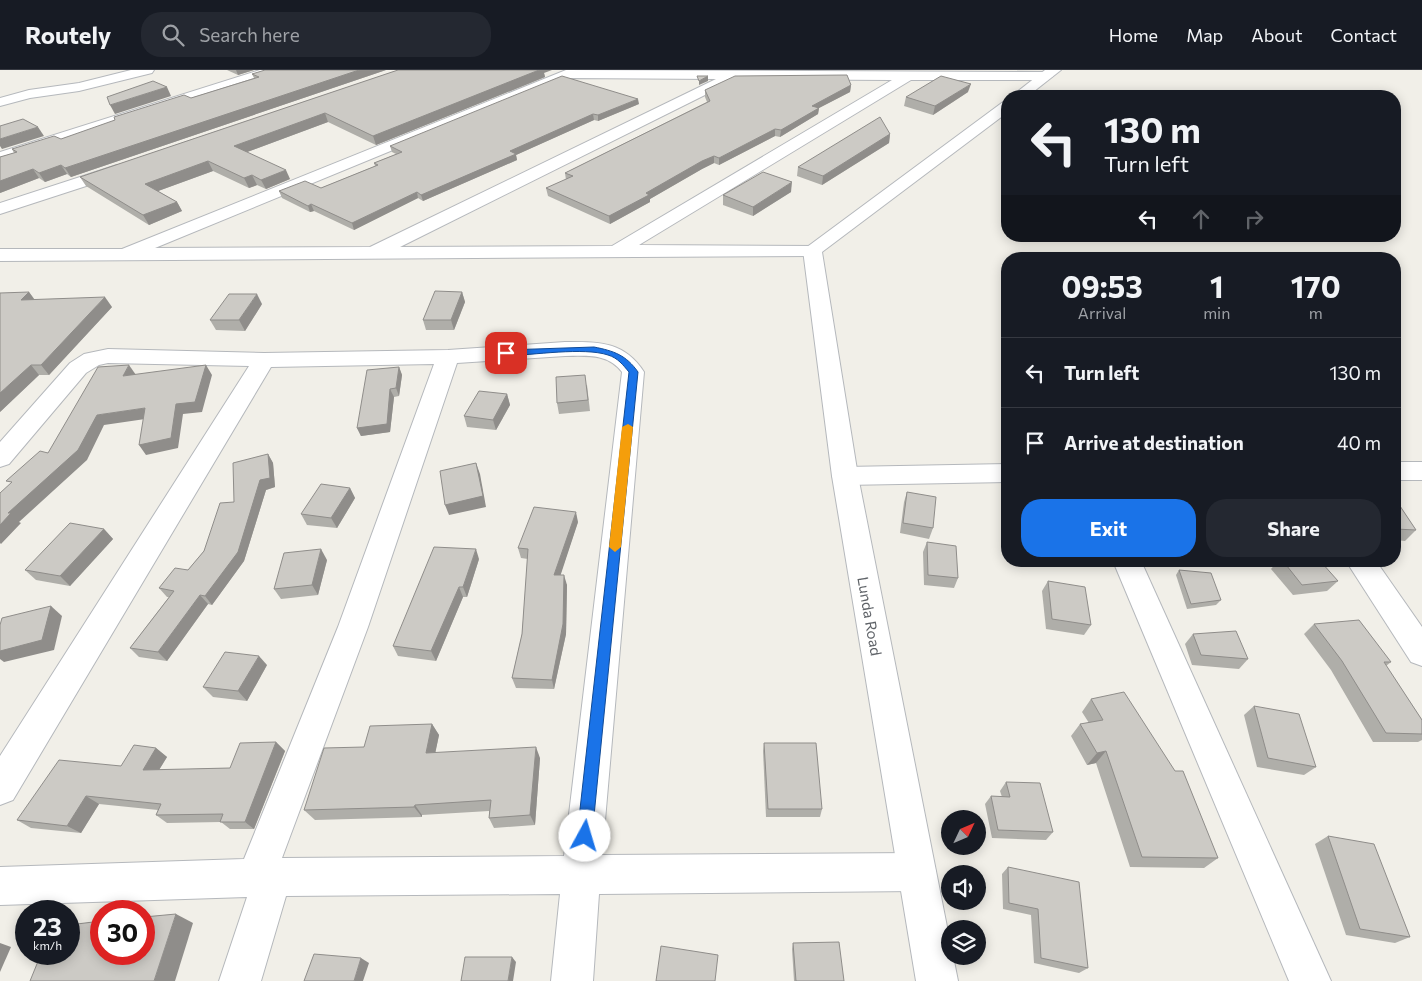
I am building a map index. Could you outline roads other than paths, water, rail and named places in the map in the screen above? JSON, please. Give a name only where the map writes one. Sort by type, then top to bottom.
[{"type":"street","points":[[0,102],[29,94],[79,87],[147,70]]},
{"type":"street","points":[[0,157],[274,70]]},
{"type":"street","points":[[125,254],[570,72],[735,75],[1050,73]]},
{"type":"street","points":[[1027,90],[1050,73]]},
{"type":"street","points":[[373,253],[735,75]]},
{"type":"street","points":[[614,253],[909,75]]},
{"type":"street","points":[[4,259],[125,254],[614,253],[812,250],[1001,110]]},
{"type":"street","points":[[0,209],[132,165]]},
{"type":"street","name":"Lunda Road","points":[[812,250],[845,476],[937,981]]},
{"type":"street","points":[[0,458],[78,368],[92,359],[108,356],[264,360],[448,357],[565,349],[612,353],[624,360],[633,372],[581,874],[572,981]]},
{"type":"street","points":[[240,981],[264,878],[448,357]]},
{"type":"street","points":[[0,788],[264,360]]},
{"type":"street","points":[[1401,471],[1422,471]]},
{"type":"street","points":[[845,476],[1001,474]]},
{"type":"street","points":[[1130,567],[1310,981]]},
{"type":"street","points":[[1364,567],[1422,652]]},
{"type":"street","points":[[0,886],[264,878],[917,872]]}]
